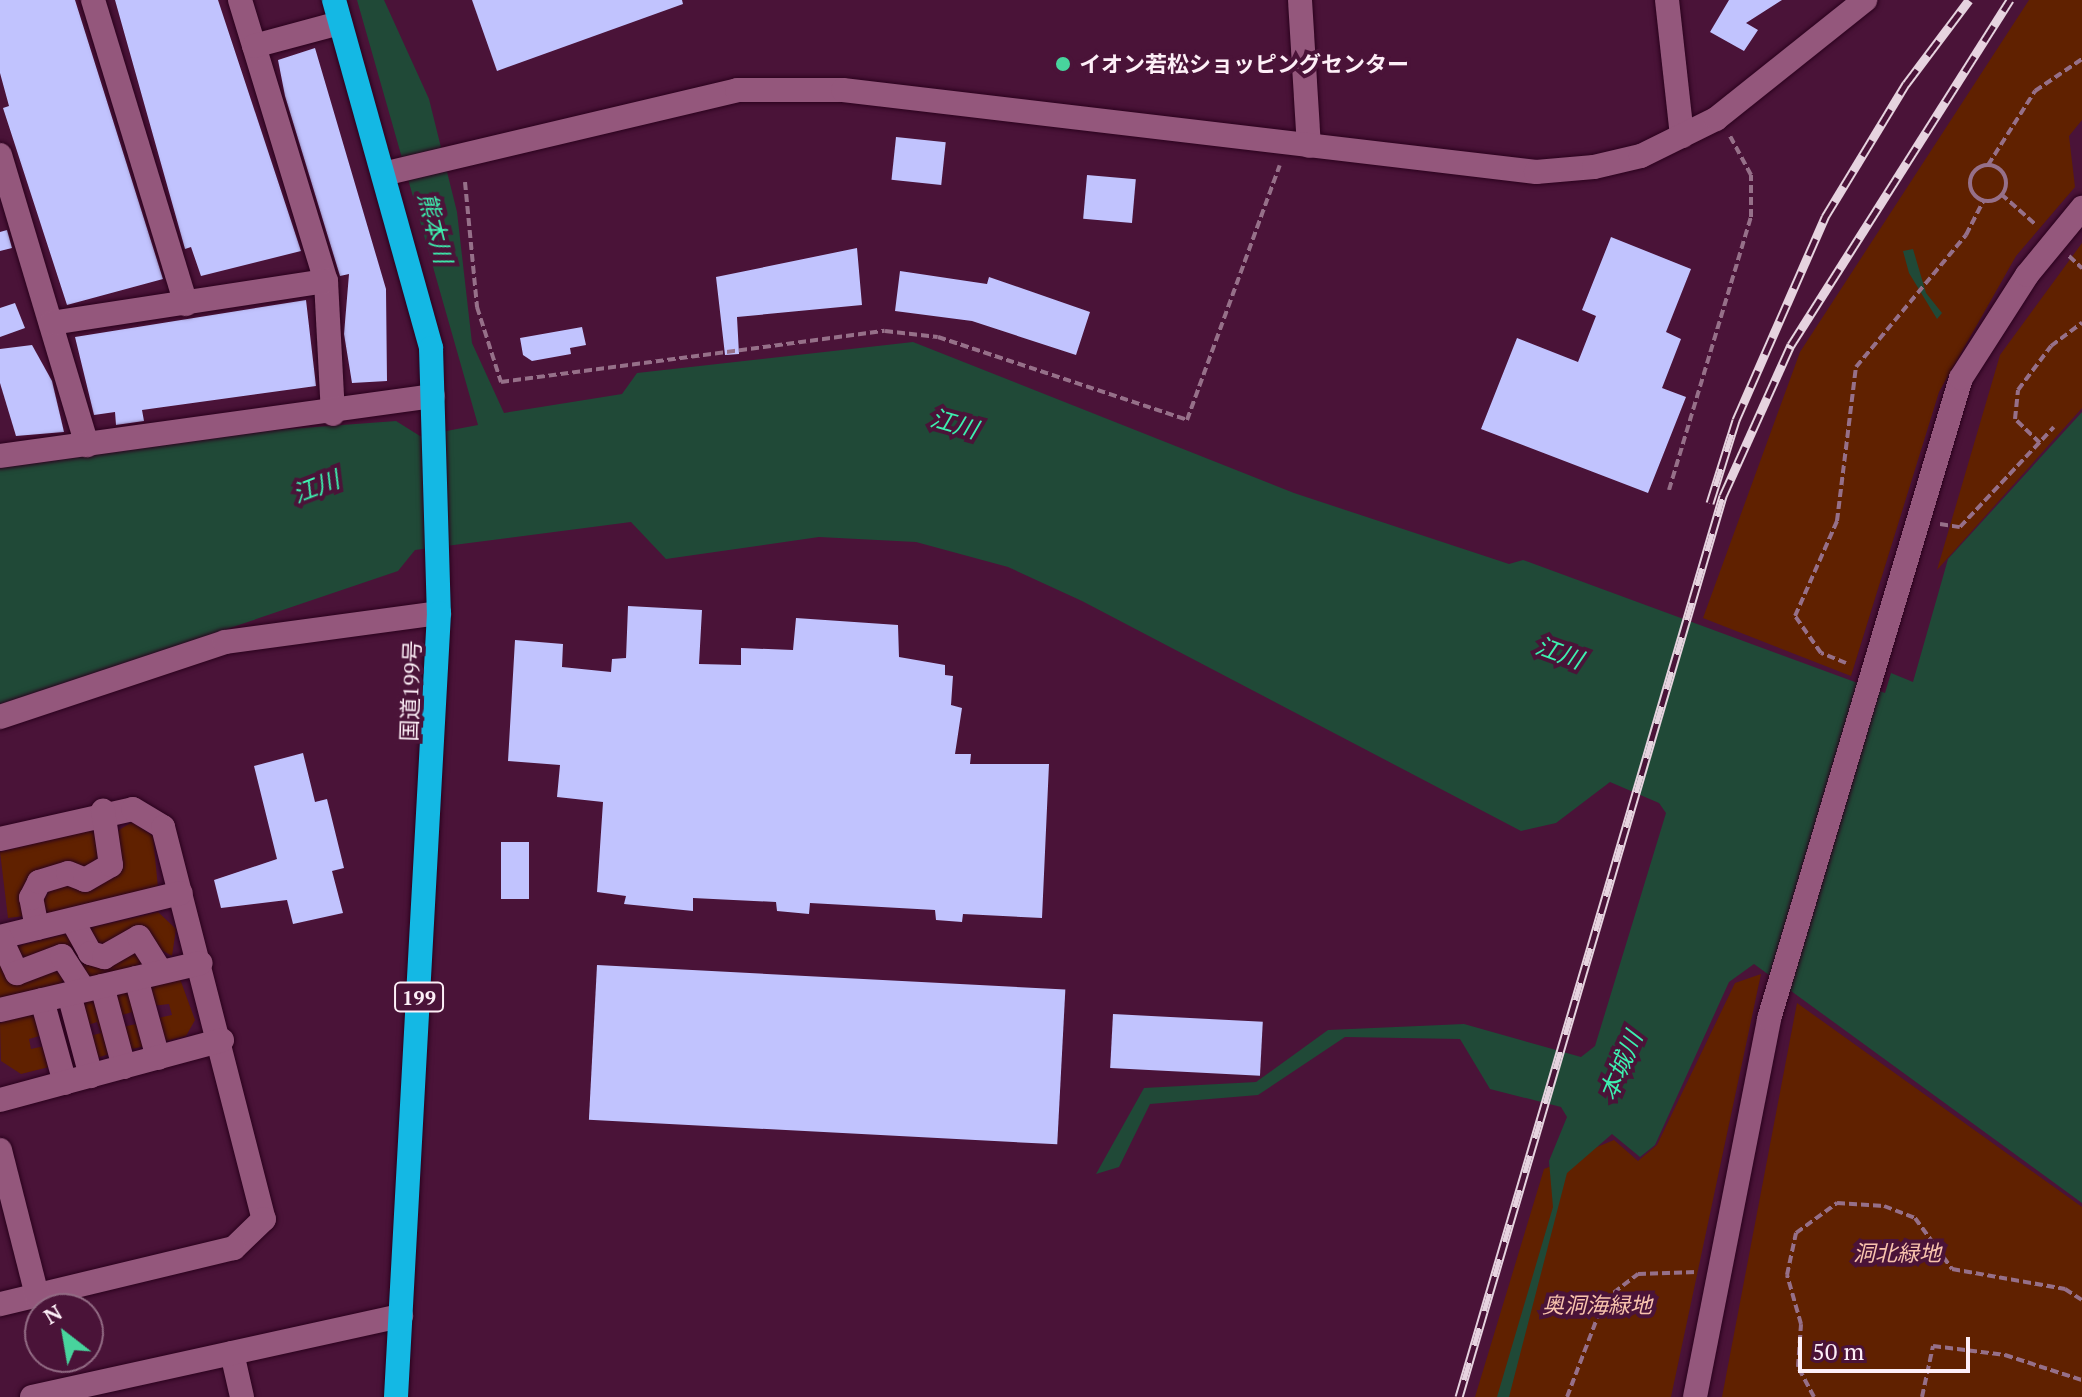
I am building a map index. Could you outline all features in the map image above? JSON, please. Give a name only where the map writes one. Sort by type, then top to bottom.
[{"type":"highway","name":"国道199号","points":[[337,11],[431,348],[439,604],[396,1397]]},
{"type":"street","points":[[93,0],[186,304]]},
{"type":"street","points":[[240,0],[326,281],[333,414]]},
{"type":"street","points":[[1300,0],[1309,146]]},
{"type":"street","points":[[1667,0],[1682,136]]},
{"type":"street","points":[[383,174],[737,90],[843,90],[1536,172],[1641,156],[1716,119],[1865,0]]},
{"type":"street","points":[[254,46],[337,11]]},
{"type":"street","points":[[2,167],[87,445]]},
{"type":"street","points":[[1695,1397],[1714,1273],[1769,1019],[1871,669],[1961,378],[2027,275],[2082,208]]},
{"type":"street","points":[[51,323],[326,281]]},
{"type":"street","points":[[0,456],[433,403]]},
{"type":"street","points":[[0,717],[225,642],[439,604]]},
{"type":"street","points":[[0,839],[103,811],[133,809],[163,827],[222,1040],[264,1219],[251,1237],[207,1256],[46,1293]]},
{"type":"street","points":[[37,928],[31,898],[39,882],[68,873],[85,880],[111,865],[103,811]]},
{"type":"street","points":[[124,1067],[85,990],[62,956],[17,973],[2,931],[37,928],[181,893]]},
{"type":"street","points":[[72,920],[90,953],[104,957],[139,937],[161,972]]},
{"type":"street","points":[[0,1010],[201,963]]},
{"type":"street","points":[[136,978],[158,1058]]},
{"type":"street","points":[[85,990],[91,1076]]},
{"type":"street","points":[[42,1000],[65,1083]]},
{"type":"street","points":[[0,1100],[222,1040]]},
{"type":"street","points":[[0,1150],[36,1293]]},
{"type":"street","points":[[0,1304],[24,1298]]},
{"type":"street","points":[[32,1397],[401,1316]]},
{"type":"street","points":[[232,1353],[242,1397]]},
{"type":"path","points":[[1984,200],[1971,178],[1988,165],[2035,91],[2082,59]]},
{"type":"path","points":[[1669,490],[1751,217],[1751,175],[1716,119]]},
{"type":"path","points":[[465,182],[477,307],[501,382],[885,331],[938,337],[1187,420],[1282,160]]},
{"type":"path","points":[[1988,165],[2004,173],[2001,194]]},
{"type":"path","points":[[1846,663],[1821,653],[1795,616],[1837,521],[1856,367],[1966,235],[1984,200],[2001,194]]},
{"type":"path","points":[[2001,194],[2036,225]]},
{"type":"path","points":[[2066,253],[2082,268]]},
{"type":"path","points":[[2040,443],[2015,419],[2018,390],[2051,346],[2082,323]]},
{"type":"path","points":[[1939,523],[1960,527],[2054,427]]},
{"type":"path","points":[[1814,1397],[1798,1367],[1801,1324],[1787,1275],[1796,1233],[1837,1203],[1884,1206],[1915,1218],[1952,1269],[2065,1289],[2082,1300]]},
{"type":"path","points":[[1567,1397],[1604,1300],[1638,1274],[1714,1273]]},
{"type":"path","points":[[1922,1397],[1933,1346],[2005,1355],[2082,1380]]},
{"type":"green space","points":[[2029,0],[2082,0],[2082,120],[2069,136],[2075,187],[2016,256],[1939,392],[1851,676],[1703,618],[1800,352]]},
{"type":"green space","points":[[2082,243],[2082,408],[1937,570],[2000,355]]},
{"type":"green space","points":[[132,822],[153,836],[158,888],[44,916],[39,909],[54,882],[92,887],[113,876],[119,830]]},
{"type":"green space","points":[[97,828],[107,853],[95,871],[64,867],[25,916],[8,918],[0,852]]},
{"type":"green space","points":[[158,912],[176,929],[172,956],[158,948],[100,950],[84,929]]},
{"type":"green space","points":[[69,933],[79,951],[131,944],[146,963],[87,979],[82,971],[29,967],[14,947]]},
{"type":"green space","points":[[0,964],[52,965],[71,983],[0,1000]]},
{"type":"green space","name":"奥洞海緑地","points":[[1761,974],[1671,1397],[1475,1397],[1544,1169],[1614,1140],[1638,1161],[1657,1145],[1735,983]]},
{"type":"green space","points":[[180,979],[195,1020],[186,1036],[162,1042],[158,1018],[172,1015],[169,1004],[152,1006],[151,984]]},
{"type":"green space","points":[[132,988],[146,1046],[127,1050],[123,1027],[136,1024],[132,1012],[119,1016],[115,992]]},
{"type":"green space","points":[[96,997],[109,1054],[94,1059],[86,1037],[101,1033],[97,1022],[85,1026],[81,1001]]},
{"type":"green space","name":"洞北緑地","points":[[1797,1003],[2082,1207],[2082,1397],[1722,1397]]},
{"type":"green space","points":[[36,1012],[43,1035],[29,1039],[31,1049],[49,1045],[53,1066],[21,1074],[1,1061],[0,1023]]},
{"type":"water","points":[[357,0],[384,0],[429,99],[457,212],[472,343],[504,413],[622,394],[637,373],[913,342],[1294,493],[1509,564],[1523,560],[1885,693],[1891,673],[1913,682],[1948,559],[2082,412],[2082,1203],[1754,964],[1729,982],[1655,1145],[1640,1157],[1612,1134],[1567,1173],[1509,1397],[1497,1397],[1553,1207],[1549,1161],[1567,1117],[1561,1107],[1490,1089],[1460,1039],[1345,1037],[1258,1095],[1150,1104],[1119,1167],[1096,1174],[1144,1088],[1256,1082],[1328,1030],[1464,1024],[1581,1057],[1595,1046],[1666,813],[1659,803],[1610,782],[1556,823],[1521,831],[1082,601],[1008,567],[916,542],[819,537],[666,559],[631,522],[415,550],[398,571],[0,706],[0,466],[233,433],[396,421],[420,436],[478,425]]},
{"type":"water","points":[[1913,249],[1926,293],[1942,313],[1937,319],[1909,273],[1903,251]]},
{"type":"building","points":[[0,0],[75,0],[163,279],[67,305],[3,108],[9,106],[0,73]]},
{"type":"building","points":[[115,0],[218,0],[301,251],[201,276],[191,247],[185,249]]},
{"type":"building","points":[[472,0],[682,0],[683,4],[497,71]]},
{"type":"building","points":[[1729,0],[1782,0],[1746,23],[1758,30],[1744,51],[1710,32]]},
{"type":"building","points":[[315,48],[386,289],[387,381],[352,383],[344,334],[349,274],[340,276],[285,96],[278,60]]},
{"type":"building","points":[[896,137],[946,142],[941,185],[892,180]]},
{"type":"building","points":[[1087,175],[1136,179],[1132,223],[1083,219]]},
{"type":"building","points":[[7,230],[12,248],[0,251],[0,232]]},
{"type":"building","points":[[1611,237],[1691,269],[1666,332],[1681,339],[1662,388],[1686,397],[1648,493],[1481,429],[1517,338],[1578,362],[1596,316],[1582,310]]},
{"type":"building","points":[[857,248],[862,305],[737,317],[739,354],[725,355],[716,277]]},
{"type":"building","points":[[900,271],[987,284],[989,277],[1090,312],[1076,355],[972,321],[895,311]]},
{"type":"building","points":[[306,300],[316,386],[142,410],[144,421],[116,425],[115,412],[94,415],[75,337]]},
{"type":"building","points":[[15,303],[25,328],[0,337],[0,308]]},
{"type":"building","points":[[582,327],[586,345],[570,348],[571,354],[532,361],[523,355],[520,338]]},
{"type":"building","points":[[32,345],[52,381],[64,432],[16,436],[0,383],[0,349]]},
{"type":"building","points":[[628,606],[702,610],[699,664],[741,665],[741,648],[793,650],[796,618],[898,625],[899,657],[945,665],[945,675],[953,676],[951,705],[962,708],[955,754],[971,754],[970,764],[1049,764],[1042,918],[963,914],[962,922],[936,920],[935,910],[810,903],[809,914],[777,911],[776,902],[693,898],[693,911],[624,904],[626,896],[597,892],[603,802],[557,797],[560,765],[508,761],[515,640],[563,644],[562,667],[611,672],[612,659],[626,658]]},
{"type":"building","points":[[303,753],[315,802],[327,799],[344,868],[332,871],[343,913],[293,924],[287,900],[221,908],[214,880],[277,859],[254,766]]},
{"type":"building","points":[[501,842],[529,842],[529,899],[501,899]]},
{"type":"building","points":[[597,965],[1065,990],[1057,1144],[589,1120]]},
{"type":"building","points":[[1113,1014],[1263,1022],[1260,1076],[1110,1068]]},
{"type":"railway","points":[[1710,503],[1736,420],[1825,217],[1906,84],[1969,0]]},
{"type":"railway","points":[[1459,1397],[1723,496],[1791,345],[2010,0]]},
{"type":"place","name":"イオン若松ショッピングセンター","points":[[1063,64]]},
{"type":"water label","name":"熊本川","points":[[435,228]]},
{"type":"water label","name":"江川","points":[[954,424]]},
{"type":"water label","name":"江川","points":[[316,487]]},
{"type":"water label","name":"江川","points":[[1559,653]]},
{"type":"water label","name":"本城川","points":[[1621,1066]]}]
